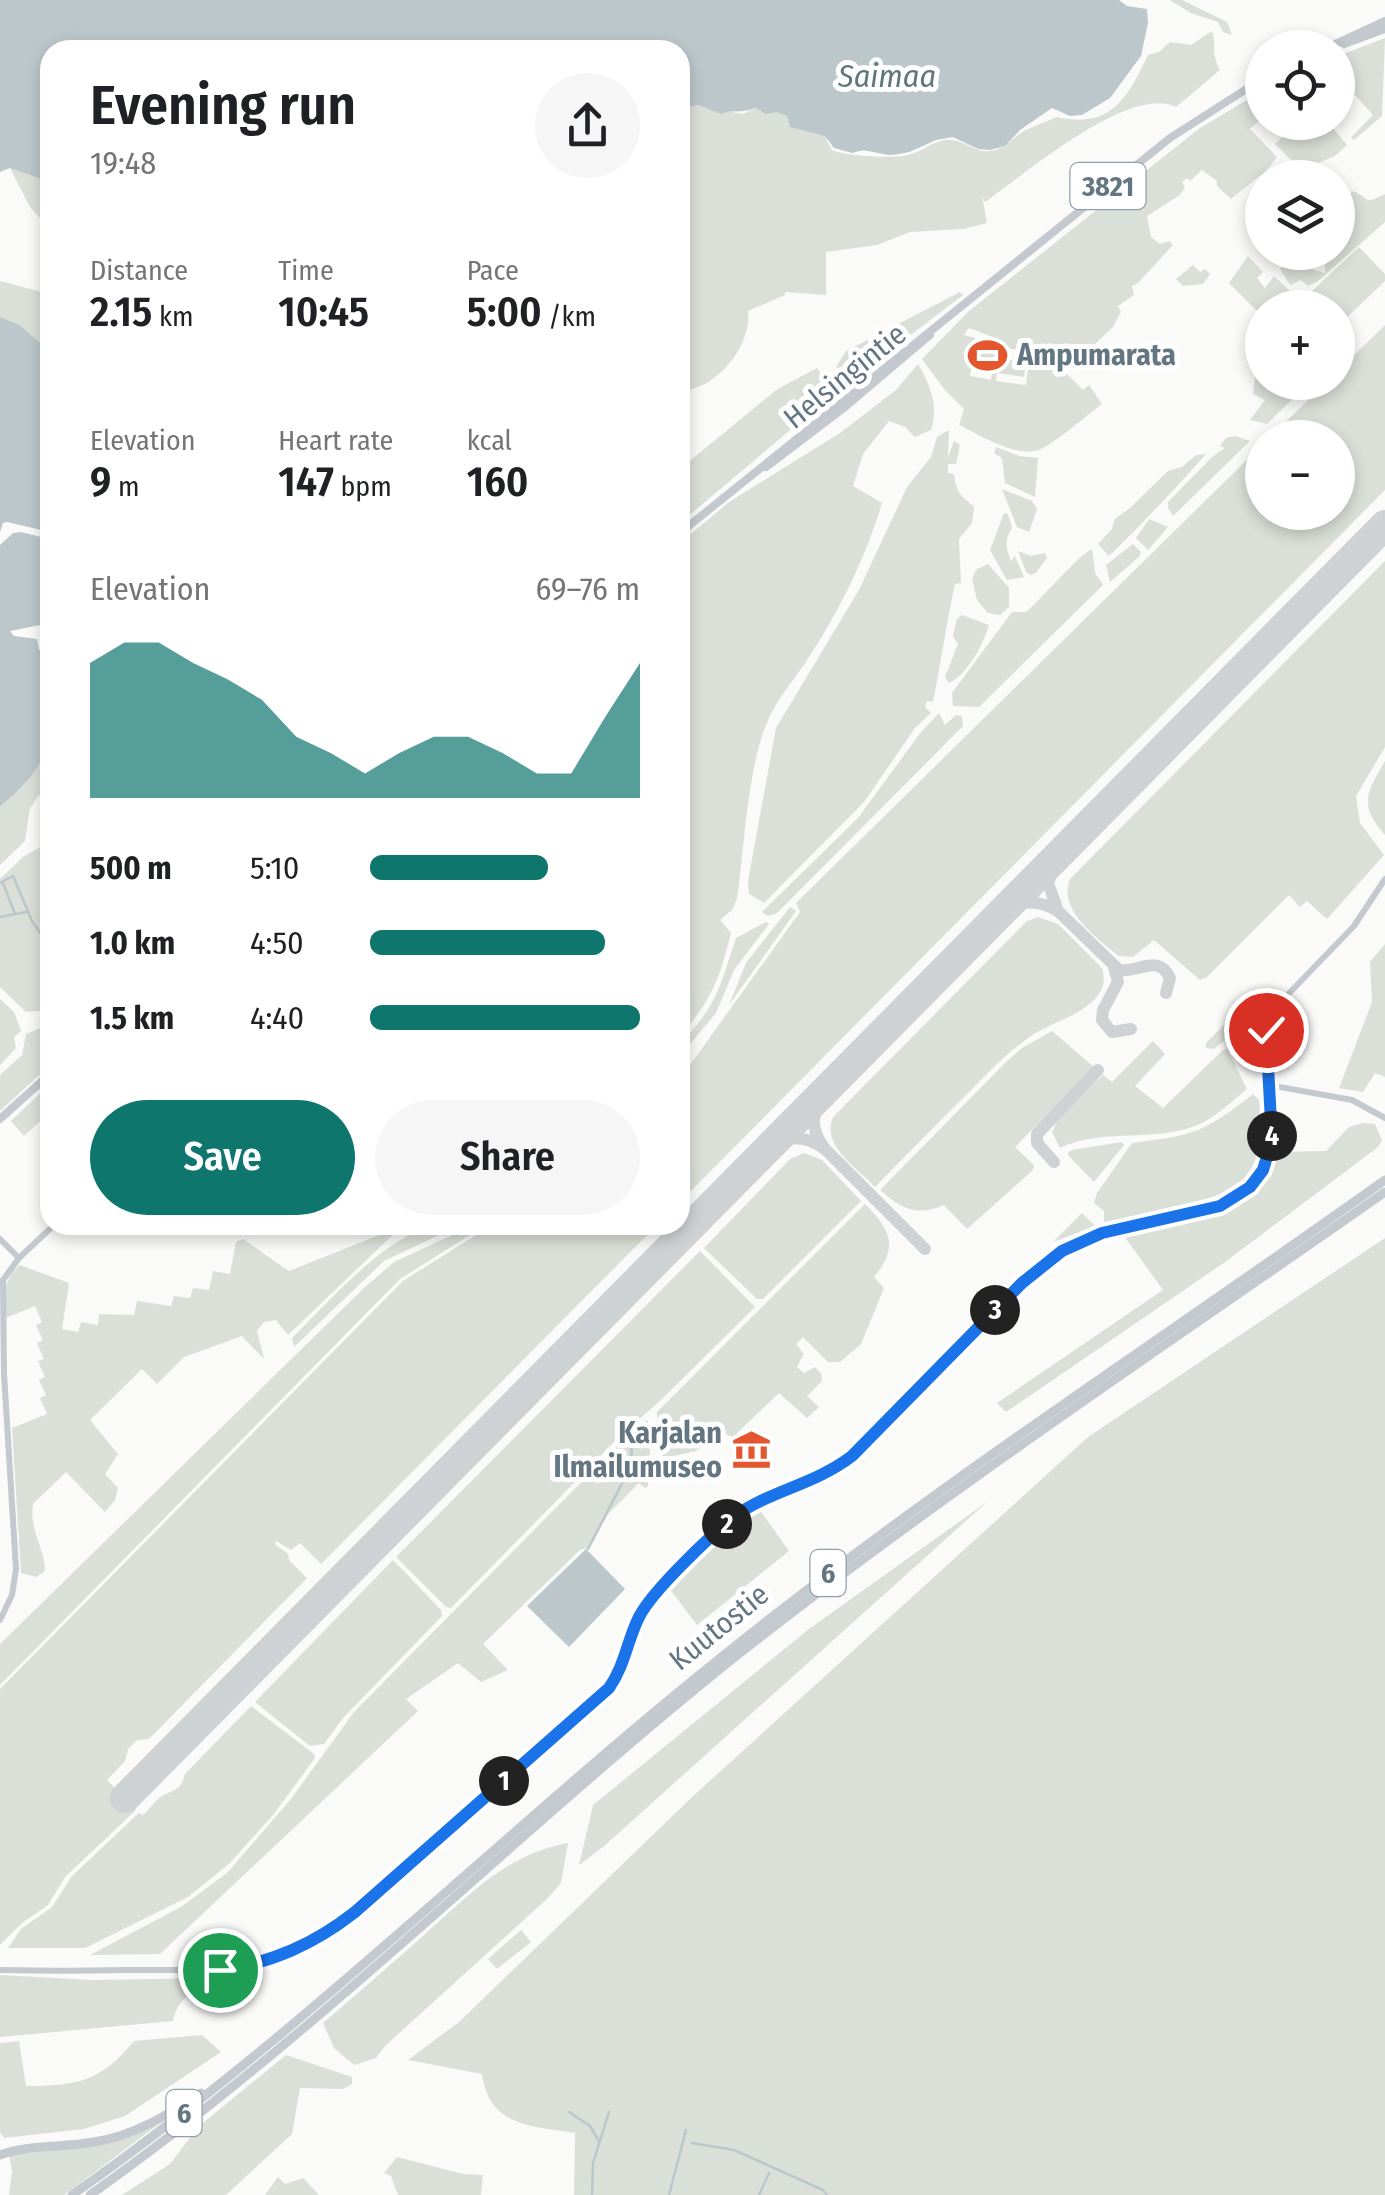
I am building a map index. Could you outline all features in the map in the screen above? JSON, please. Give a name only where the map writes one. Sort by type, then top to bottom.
[{"type":"highway","name":"Kuutostie","points":[[92,2195],[294,2029],[654,1712],[831,1571],[1385,1180]]},
{"type":"highway","name":"Kuutostie","points":[[309,2016],[656,1722],[836,1580],[1385,1192]]},
{"type":"highway","name":"Kuutostie","points":[[72,2195],[294,2029]]},
{"type":"highway","points":[[0,2154],[21,2148],[95,2142],[132,2131],[192,2099],[294,2029]]},
{"type":"main road","points":[[1355,35],[1385,21]]},
{"type":"main road","points":[[1355,40],[1385,29]]},
{"type":"main road","name":"Helsingintie","points":[[690,525],[1170,138],[1245,90]]},
{"type":"main road","points":[[0,1119],[40,1083]]},
{"type":"street","points":[[0,1970],[220,1970],[280,1956],[327,1933],[609,1688],[619,1674],[641,1613],[724,1527],[746,1509],[817,1479],[852,1456],[1042,1265],[1083,1240],[1220,1206],[1250,1187],[1270,1152],[1266,1030],[1269,1014],[1354,926],[1385,878]]},
{"type":"street","points":[[1269,1085],[1352,1100],[1385,1118]]},
{"type":"street","points":[[0,1620],[12,1596],[16,1568],[4,1374],[3,1280],[43,1235]]},
{"type":"street","points":[[0,1239],[19,1258]]},
{"type":"shaded area","points":[[1170,0],[1182,0],[1227,22],[1232,35],[1223,32],[1218,22],[1191,13]]},
{"type":"shaded area","points":[[1212,31],[1220,70],[1176,107],[1156,103],[1132,108],[1078,136],[985,202],[982,196],[987,223],[963,229],[910,232],[877,245],[826,252],[826,295],[785,292],[748,311],[746,333],[736,354],[713,379],[690,390],[690,107],[743,114],[756,108],[937,139],[909,152],[891,155],[844,150],[825,137],[832,150],[847,154],[901,156],[946,140],[989,151],[1056,117],[1091,119],[1104,114],[1124,97],[1148,55],[1159,52],[1170,42],[1191,45]]},
{"type":"shaded area","points":[[1385,38],[1382,116],[1355,139],[1355,133],[1373,115],[1355,95],[1355,49]]},
{"type":"shaded area","points":[[1245,101],[1245,140],[1261,140],[1277,157],[1245,160],[1245,188],[1231,199],[1202,170],[1190,181],[1187,178],[1182,182],[1185,187],[1180,195],[1147,216],[1151,237],[1160,244],[1169,241],[1173,245],[1132,286],[1134,295],[1118,306],[1121,312],[1113,327],[1065,372],[1083,390],[1089,385],[1102,404],[1043,448],[1012,449],[959,425],[964,409],[922,359],[969,311],[1200,128]],"holes":[[[969,328],[998,339],[982,337],[976,371],[992,373],[991,380],[970,376],[976,341],[964,335]],[[1000,347],[1030,352],[1026,385],[996,381],[997,373],[1024,377],[1026,361],[999,359]]]},
{"type":"shaded area","points":[[1279,140],[1343,140],[1347,145],[1325,160],[1293,160],[1275,144]]},
{"type":"shaded area","points":[[10,168],[40,178],[40,218]]},
{"type":"shaded area","points":[[1355,192],[1368,200],[1385,194],[1385,222],[1355,248]]},
{"type":"shaded area","points":[[1359,247],[1385,274],[1385,281],[1355,310],[1355,290],[1313,290],[1335,270],[1355,270],[1355,251]]},
{"type":"shaded area","points":[[1245,260],[1245,270],[1263,272],[1257,278],[1265,288],[1274,276],[1289,290],[1245,290],[1245,299],[1229,283]]},
{"type":"shaded area","points":[[1193,265],[1210,274],[1203,284],[1183,286],[1176,279]]},
{"type":"shaded area","points":[[1281,270],[1314,270],[1331,270],[1308,286],[1301,280],[1290,285]]},
{"type":"shaded area","points":[[0,281],[40,291],[40,343],[20,325],[0,317]]},
{"type":"shaded area","points":[[960,292],[963,295],[857,376],[841,373],[836,367],[846,351]]},
{"type":"shaded area","points":[[1385,325],[1385,490],[1355,520],[1355,420],[1288,420],[1308,400],[1355,400],[1355,354]]},
{"type":"shaded area","points":[[918,364],[932,396],[931,430],[915,437],[905,427],[889,421],[863,454],[853,486],[882,503],[842,600],[766,725],[751,786],[737,899],[732,910],[720,920],[731,933],[727,949],[707,1000],[690,1023],[690,535],[729,502],[840,433],[896,390]]},
{"type":"shaded area","points":[[817,368],[832,392],[690,515],[690,461],[776,390]]},
{"type":"shaded area","points":[[1265,400],[1292,400],[1271,420],[1250,420]]},
{"type":"shaded area","points":[[949,430],[948,458],[954,441],[960,445],[956,464],[948,464],[948,473],[954,474],[959,493],[974,506],[972,523],[959,539],[961,583],[955,584],[933,702],[927,701],[925,707],[931,713],[915,728],[864,802],[764,903],[749,894],[748,881],[776,728],[859,590],[907,487],[931,457],[937,437]]},
{"type":"shaded area","points":[[1226,438],[1245,439],[1245,446],[1173,516],[1168,502],[1225,448],[1220,446]]},
{"type":"shaded area","points":[[996,447],[1038,458],[1035,497],[1005,483],[1002,458],[994,453]]},
{"type":"shaded area","points":[[1206,454],[1109,556],[1098,544],[1112,529],[1115,519],[1168,471],[1182,467],[1196,455]]},
{"type":"shaded area","points":[[1245,462],[1245,530],[1345,530],[690,1192],[690,1065],[800,912],[796,903]]},
{"type":"shaded area","points":[[1002,489],[1032,501],[1037,509],[1029,532],[1017,527]]},
{"type":"shaded area","points":[[1004,513],[1008,514],[1012,528],[1008,552],[1011,561],[1015,556],[1024,577],[1007,580],[990,550]]},
{"type":"shaded area","points":[[1149,519],[1168,527],[1148,550],[1136,538]]},
{"type":"shaded area","points":[[1133,544],[1141,552],[1139,557],[1110,582],[1106,565]]},
{"type":"shaded area","points":[[1092,549],[1095,573],[1103,585],[979,707],[953,706],[952,693],[1012,612],[1026,612]]},
{"type":"shaded area","points":[[1018,551],[1031,556],[1045,553],[1047,558],[1031,575]]},
{"type":"shaded area","points":[[1385,561],[1385,747],[1356,796],[1360,823],[1384,855],[1327,919],[1307,901],[1300,907],[1289,895],[1200,980],[1154,940],[1133,957],[1119,956],[1074,913],[1069,902],[1070,879]]},
{"type":"shaded area","points":[[988,564],[1009,588],[1009,607],[1000,615],[988,613],[977,600],[972,578],[977,569]]},
{"type":"shaded area","points":[[962,615],[989,625],[974,658],[949,683],[945,677],[958,644],[953,636],[957,619]]},
{"type":"shaded area","points":[[40,662],[40,796],[30,808],[25,841],[0,865],[0,721]]},
{"type":"shaded area","points":[[939,713],[945,725],[956,715],[962,716],[963,726],[777,913],[768,916],[762,912],[858,818]]},
{"type":"shaded area","points":[[1385,761],[1385,835],[1371,815],[1368,798]]},
{"type":"shaded area","points":[[40,847],[40,1011],[26,1012],[0,987],[0,879],[24,856]]},
{"type":"shaded area","points":[[790,907],[796,911],[729,1005],[746,963]]},
{"type":"shaded area","points":[[1038,917],[1058,924],[1102,968],[1104,982],[1099,993],[1080,1011],[1014,1049],[875,1187],[836,1146],[831,1126],[834,1116],[1027,921]]},
{"type":"shaded area","points":[[766,922],[769,924],[734,970],[716,1013],[690,1044],[690,1032],[716,995],[736,938]]},
{"type":"shaded area","points":[[1385,944],[1385,1077],[1375,1073],[1363,1092],[1339,1088],[1372,1002],[1370,962]]},
{"type":"shaded area","points":[[0,999],[14,1012],[21,1031],[14,1037],[16,1048],[0,1065]]},
{"type":"shaded area","points":[[1235,1022],[1237,1030],[1214,1049],[1206,1048],[1206,1043],[1226,1023]]},
{"type":"shaded area","points":[[40,1028],[40,1074],[0,1111],[0,1075],[22,1055],[26,1034]]},
{"type":"shaded area","points":[[1052,1031],[1094,1067],[1015,1147],[1034,1165],[1033,1170],[967,1229],[944,1205],[917,1211],[895,1202],[880,1190],[1007,1061]]},
{"type":"shaded area","points":[[1153,1041],[1165,1054],[1135,1086],[1163,1108],[1227,1049],[1247,1089],[1216,1115],[1195,1126],[1162,1133],[1092,1138],[1060,1148],[1052,1132],[1058,1119],[1103,1075],[1112,1082]]},
{"type":"shaded area","points":[[40,1093],[40,1121],[24,1136],[11,1121]]},
{"type":"shaded area","points":[[1253,1094],[1259,1100],[1258,1147],[1254,1164],[1234,1187],[1199,1202],[1104,1222],[1104,1211],[1094,1203],[1097,1193],[1132,1143],[1197,1130]]},
{"type":"shaded area","points":[[1375,1124],[1382,1140],[1378,1147],[1225,1262],[1006,1412],[997,1403],[1163,1290],[1119,1229],[1220,1206],[1250,1187],[1270,1152],[1326,1151],[1349,1127]]},
{"type":"shaded area","points":[[1122,1142],[1124,1145],[1094,1182],[1067,1154],[1072,1150]]},
{"type":"shaded area","points":[[804,1153],[822,1160],[861,1201],[763,1299],[757,1299],[704,1248],[790,1159]]},
{"type":"shaded area","points":[[865,1204],[881,1222],[889,1239],[887,1257],[874,1277],[884,1288],[861,1344],[840,1362],[828,1362],[803,1337],[796,1344],[804,1354],[797,1367],[804,1373],[815,1367],[821,1373],[822,1381],[807,1396],[819,1407],[807,1418],[779,1393],[733,1437],[723,1433],[696,1451],[664,1458],[658,1452],[657,1412]]},
{"type":"shaded area","points":[[1082,1213],[1095,1226],[1053,1242]]},
{"type":"shaded area","points":[[379,1235],[393,1235],[288,1335],[276,1320],[264,1322],[257,1331],[264,1359],[242,1336],[184,1357],[157,1384],[142,1369],[90,1420],[118,1454],[105,1474],[118,1488],[115,1500],[105,1512],[66,1472],[33,1504],[33,1523],[45,1571],[36,1577],[21,1573],[12,1428],[47,1414],[40,1398],[46,1395],[39,1380],[45,1377],[38,1361],[44,1359],[37,1343],[43,1340],[36,1325],[42,1322],[35,1306],[3,1319],[6,1289],[14,1270],[20,1265],[69,1283],[62,1329],[78,1332],[81,1322],[98,1325],[99,1314],[134,1315],[137,1301],[171,1306],[174,1296],[190,1298],[193,1288],[209,1290],[213,1271],[230,1274],[236,1242],[243,1239],[289,1271]]},
{"type":"shaded area","points":[[409,1235],[439,1235],[384,1261],[294,1347],[292,1338],[390,1247]]},
{"type":"shaded area","points":[[452,1235],[470,1235],[400,1279],[0,1685],[0,1644],[394,1262]]},
{"type":"shaded area","points":[[476,1235],[647,1235],[321,1564],[300,1543],[291,1550],[276,1541],[307,1578],[149,1739],[137,1740],[128,1749],[125,1761],[107,1780],[136,1810],[65,1877],[48,1905],[0,1945],[0,1689],[403,1281]]},
{"type":"shaded area","points":[[1385,1238],[1385,2195],[574,2195],[575,2133],[529,2125],[503,2114],[493,2105],[482,2074],[408,2060],[459,2022],[690,1799],[1088,1437]]},
{"type":"shaded area","points":[[700,1251],[755,1307],[623,1433],[451,1608],[446,1607],[396,1557]]},
{"type":"shaded area","points":[[647,1420],[651,1427],[648,1486],[639,1483],[609,1513],[587,1548],[580,1550],[483,1644],[508,1670],[481,1682],[458,1663],[406,1699],[418,1711],[160,1954],[90,1955],[181,1907],[227,1873],[291,1799],[354,1712]]},
{"type":"shaded area","points":[[987,1502],[579,1865],[593,1805],[809,1629]]},
{"type":"shaded area","points":[[759,1509],[789,1551],[697,1625],[669,1588],[736,1521]]},
{"type":"shaded area","points":[[393,1560],[441,1610],[442,1616],[343,1718],[324,1744],[310,1746],[255,1702]]},
{"type":"shaded area","points":[[251,1706],[315,1758],[273,1815],[229,1864],[188,1897],[85,1948],[8,1948],[21,1929],[52,1907],[72,1876],[139,1813],[143,1815],[159,1798],[179,1787],[185,1774]]},
{"type":"shaded area","points":[[568,1843],[561,1883],[548,1898],[376,2058],[354,2065],[334,2048],[323,2023],[455,1907],[506,1867]]},
{"type":"shaded area","points":[[521,1930],[531,1942],[497,1969],[488,1959]]},
{"type":"shaded area","points":[[0,1975],[92,1980],[212,1978],[212,1986],[186,1997],[173,2021],[0,2037]]},
{"type":"shaded area","points":[[202,2035],[221,2052],[125,2116],[84,2129],[4,2138],[0,2132],[0,2043],[19,2041],[26,2086],[44,2086],[73,2083],[99,2073],[134,2041]]},
{"type":"shaded area","points":[[286,2055],[352,2077],[352,2084],[343,2089],[300,2088],[292,2134],[226,2195],[122,2195],[170,2164],[198,2127]]},
{"type":"shaded area","points":[[167,2118],[64,2195],[9,2195],[9,2155],[90,2146]]},
{"type":"shaded area","points":[[397,2157],[463,2174],[483,2175],[481,2195],[398,2195],[391,2176],[384,2173]]},
{"type":"shaded area","points":[[278,2177],[285,2184],[303,2178],[319,2195],[265,2195]]},
{"type":"water","name":"Saimaa","points":[[0,0],[1119,0],[1127,6],[1147,9],[1141,56],[1110,98],[1082,115],[1070,116],[1052,108],[1020,130],[1005,146],[990,150],[978,149],[953,137],[890,155],[834,148],[825,136],[790,127],[787,116],[777,112],[766,114],[756,108],[721,114],[698,105],[690,107],[690,40],[40,40],[40,178],[10,168],[0,172]]},
{"type":"water","points":[[0,317],[20,325],[40,343],[40,530],[7,522],[0,532]]},
{"type":"water","points":[[13,533],[40,537],[40,625],[10,631],[14,636],[37,639],[40,650],[40,761],[21,788],[0,806],[0,545]]},
{"type":"water","points":[[586,1549],[625,1589],[569,1647],[527,1606]]},
{"type":"waterway","points":[[0,883],[13,876],[40,933]]},
{"type":"waterway","points":[[3,883],[15,914]]},
{"type":"waterway","points":[[0,917],[26,912]]},
{"type":"waterway","points":[[588,1549],[632,1464],[631,1438]]},
{"type":"waterway","points":[[569,2112],[590,2126],[599,2141]]},
{"type":"waterway","points":[[592,2195],[593,2163],[609,2112]]},
{"type":"waterway","points":[[669,2195],[686,2130]]},
{"type":"waterway","points":[[692,2143],[734,2150],[827,2195]]},
{"type":"waterway","points":[[759,2195],[769,2173]]},
{"type":"taxiway","points":[[1001,913],[1029,903],[1058,911],[1048,883],[1058,855]]},
{"type":"taxiway","points":[[1058,911],[1119,970],[1160,967],[1170,978],[1166,993]]},
{"type":"taxiway","points":[[1114,967],[1118,982],[1102,1020],[1112,1032],[1131,1029]]},
{"type":"taxiway","points":[[1054,1162],[1037,1143],[1037,1134],[1098,1070]]},
{"type":"taxiway","points":[[766,1150],[796,1138],[825,1149],[816,1133],[814,1118],[827,1088]]},
{"type":"taxiway","points":[[825,1149],[925,1249]]},
{"type":"runway","points":[[690,1227],[1385,525]]},
{"type":"runway","points":[[125,1798],[682,1235]]},
{"type":"place","name":"Ampumarata","points":[[987,355]]},
{"type":"place","name":"Karjalan Ilmailumuseo","points":[[752,1450]]},
{"type":"route","points":[[220,1970],[265,1961],[297,1949],[355,1912],[609,1688],[619,1674],[641,1613],[734,1517],[817,1479],[852,1456],[1042,1265],[1083,1240],[1220,1206],[1250,1187],[1263,1170],[1272,1140],[1266,1030]]}]
